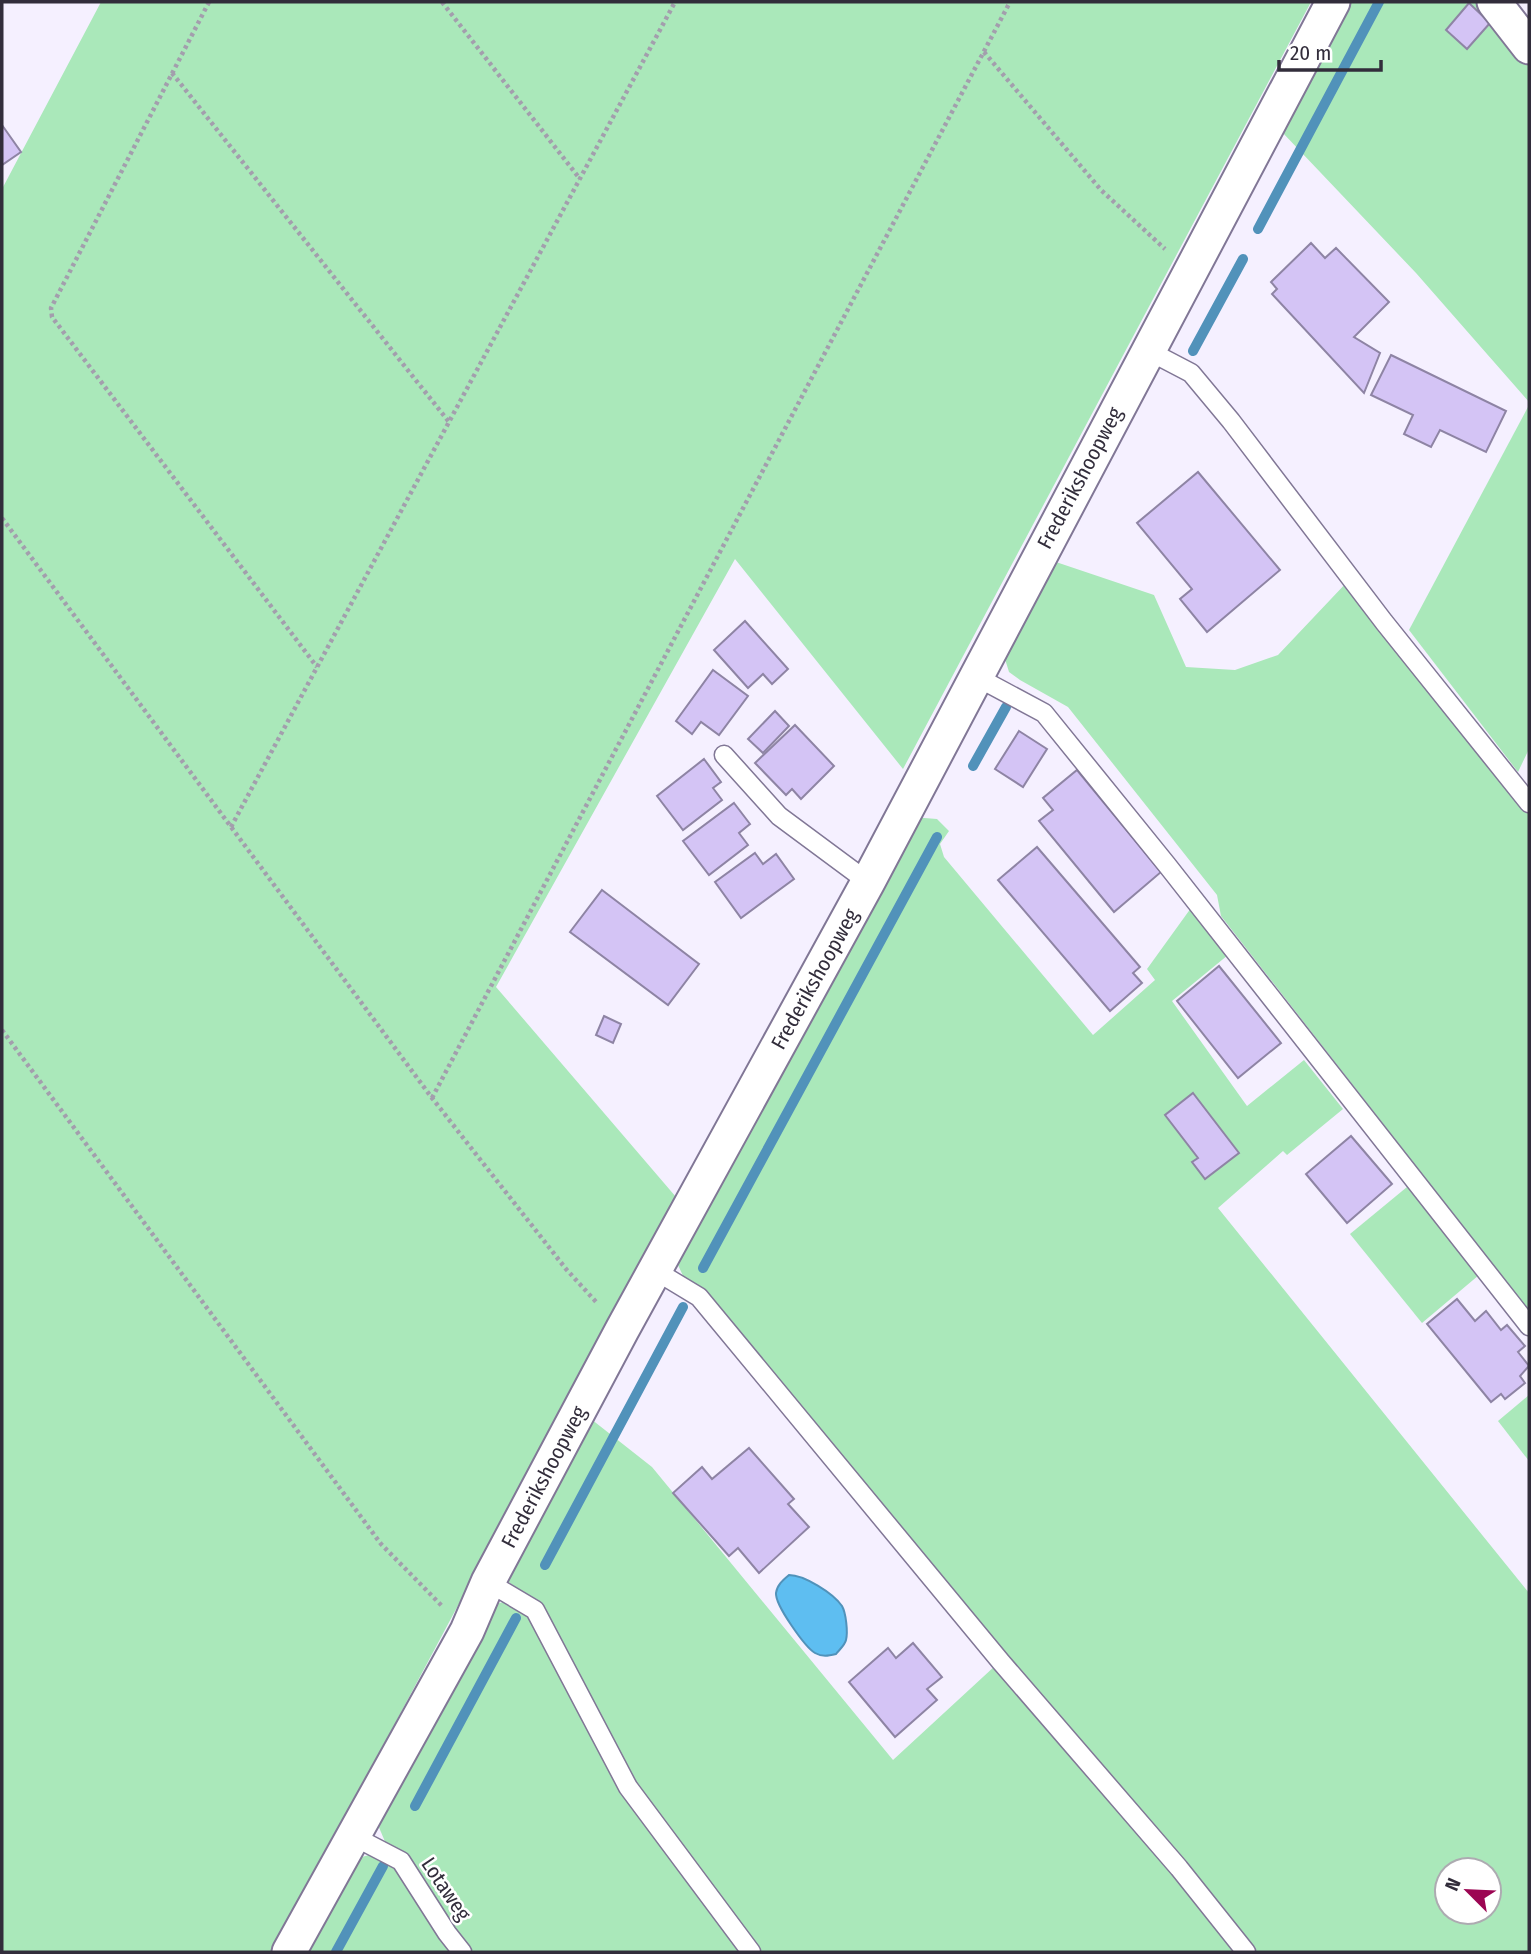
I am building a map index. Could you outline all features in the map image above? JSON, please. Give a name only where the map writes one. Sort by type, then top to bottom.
[{"type":"street","name":"Frederikshoopweg","points":[[289,1952],[467,1631],[488,1582],[622,1330],[868,881],[1147,349],[1333,2]]},
{"type":"street","points":[[1494,2],[1529,47]]},
{"type":"lane","points":[[1147,349],[1191,373],[1384,622],[1529,803]]},
{"type":"lane","points":[[975,676],[1044,713],[1167,865],[1529,1326]]},
{"type":"lane","points":[[724,755],[779,816],[868,881]]},
{"type":"lane","points":[[656,1271],[699,1297],[1001,1662],[1179,1868],[1246,1952]]},
{"type":"lane","points":[[488,1582],[535,1610],[628,1787],[751,1952]]},
{"type":"lane","name":"Lotaweg","points":[[353,1836],[401,1861],[462,1952]]},
{"type":"path","points":[[209,2],[51,308],[52,317],[317,667]]},
{"type":"path","points":[[442,2],[580,179]]},
{"type":"path","points":[[231,827],[675,2]]},
{"type":"path","points":[[432,1098],[1010,2]]},
{"type":"path","points":[[984,52],[1101,190],[1189,271]]},
{"type":"path","points":[[172,73],[449,422]]},
{"type":"path","points":[[2,519],[432,1098],[566,1269],[622,1330]]},
{"type":"path","points":[[2,1030],[381,1544],[467,1631]]},
{"type":"green space","points":[[101,2],[1311,2],[903,769],[735,559],[496,987],[676,1197],[273,1952],[2,1952],[2,189]]},
{"type":"green space","points":[[1351,2],[1495,2],[1529,44],[1529,402],[1416,273],[1282,132]]},
{"type":"green space","points":[[1529,405],[1529,749],[1518,772],[1409,630]]},
{"type":"green space","points":[[1050,560],[1154,595],[1186,667],[1235,670],[1278,655],[1348,581],[1529,814],[1529,1311],[1221,916],[1217,895],[1068,707],[1009,672],[1005,659],[1006,648]]},
{"type":"green space","points":[[912,817],[937,819],[949,831],[940,844],[944,857],[1093,1035],[1155,980],[1147,969],[1191,908],[1228,955],[1172,1001],[1247,1106],[1304,1060],[1343,1109],[1287,1155],[1283,1151],[1218,1208],[1529,1593],[1529,1952],[1252,1952],[703,1289],[685,1280],[677,1263]]},
{"type":"green space","points":[[1407,1187],[1479,1275],[1422,1323],[1350,1234]]},
{"type":"green space","points":[[1529,1395],[1529,1461],[1498,1421]]},
{"type":"green space","points":[[591,1419],[652,1467],[893,1760],[996,1665],[1239,1952],[759,1952],[635,1786],[546,1610],[506,1580]]},
{"type":"green space","points":[[503,1602],[528,1614],[740,1952],[469,1952],[386,1844],[378,1825],[493,1605]]},
{"type":"green space","points":[[372,1854],[397,1869],[453,1952],[307,1952],[354,1864],[362,1857]]},
{"type":"water","points":[[789,1575],[818,1586],[842,1606],[847,1637],[836,1654],[825,1656],[815,1653],[785,1616],[776,1593],[779,1585]]},
{"type":"building","points":[[1469,3],[1490,23],[1467,49],[1446,30]]},
{"type":"building","points":[[2,125],[21,152],[2,165]]},
{"type":"building","points":[[1311,243],[1325,258],[1336,248],[1389,302],[1354,337],[1380,353],[1364,393],[1272,294],[1277,289],[1271,282]]},
{"type":"building","points":[[1391,355],[1506,411],[1486,452],[1440,430],[1431,447],[1404,434],[1413,415],[1371,395]]},
{"type":"building","points":[[1198,472],[1280,570],[1207,632],[1180,599],[1192,589],[1137,523]]},
{"type":"building","points":[[745,621],[788,669],[772,684],[763,674],[748,688],[714,650]]},
{"type":"building","points":[[713,670],[748,696],[719,735],[701,722],[692,734],[676,721]]},
{"type":"building","points":[[775,711],[789,726],[763,753],[748,739]]},
{"type":"building","points":[[795,725],[834,766],[801,799],[792,789],[786,795],[755,763]]},
{"type":"building","points":[[1019,731],[1047,749],[1023,787],[995,769]]},
{"type":"building","points":[[704,759],[721,782],[713,788],[722,800],[683,830],[657,796]]},
{"type":"building","points":[[1077,770],[1161,872],[1114,912],[1039,821],[1053,810],[1043,798]]},
{"type":"building","points":[[734,803],[750,824],[739,833],[748,845],[709,875],[683,841]]},
{"type":"building","points":[[1037,847],[1140,967],[1133,973],[1142,983],[1110,1011],[998,880]]},
{"type":"building","points":[[755,853],[763,864],[776,854],[794,879],[741,918],[715,882]]},
{"type":"building","points":[[602,890],[699,964],[668,1005],[570,932]]},
{"type":"building","points":[[1219,966],[1281,1043],[1238,1078],[1177,1001]]},
{"type":"building","points":[[604,1016],[621,1024],[613,1043],[596,1035]]},
{"type":"building","points":[[1193,1093],[1239,1153],[1205,1179],[1192,1162],[1198,1158],[1165,1115]]},
{"type":"building","points":[[1351,1136],[1392,1184],[1347,1223],[1306,1174]]},
{"type":"building","points":[[1457,1299],[1475,1321],[1486,1311],[1501,1330],[1507,1325],[1525,1346],[1518,1352],[1529,1366],[1520,1376],[1525,1383],[1505,1399],[1501,1394],[1491,1402],[1427,1324]]},
{"type":"building","points":[[749,1448],[794,1499],[788,1504],[809,1527],[759,1573],[738,1548],[729,1556],[673,1493],[702,1467],[712,1479]]},
{"type":"building","points":[[913,1643],[942,1677],[927,1689],[937,1700],[895,1737],[849,1682],[888,1648],[896,1658]]},
{"type":"waterway","points":[[1258,229],[1379,2]]},
{"type":"waterway","points":[[1193,351],[1243,259]]},
{"type":"waterway","points":[[973,766],[1006,707]]},
{"type":"waterway","points":[[703,1268],[937,837]]},
{"type":"waterway","points":[[545,1565],[683,1307]]},
{"type":"waterway","points":[[415,1806],[516,1618]]},
{"type":"waterway","points":[[336,1952],[383,1866]]}]
